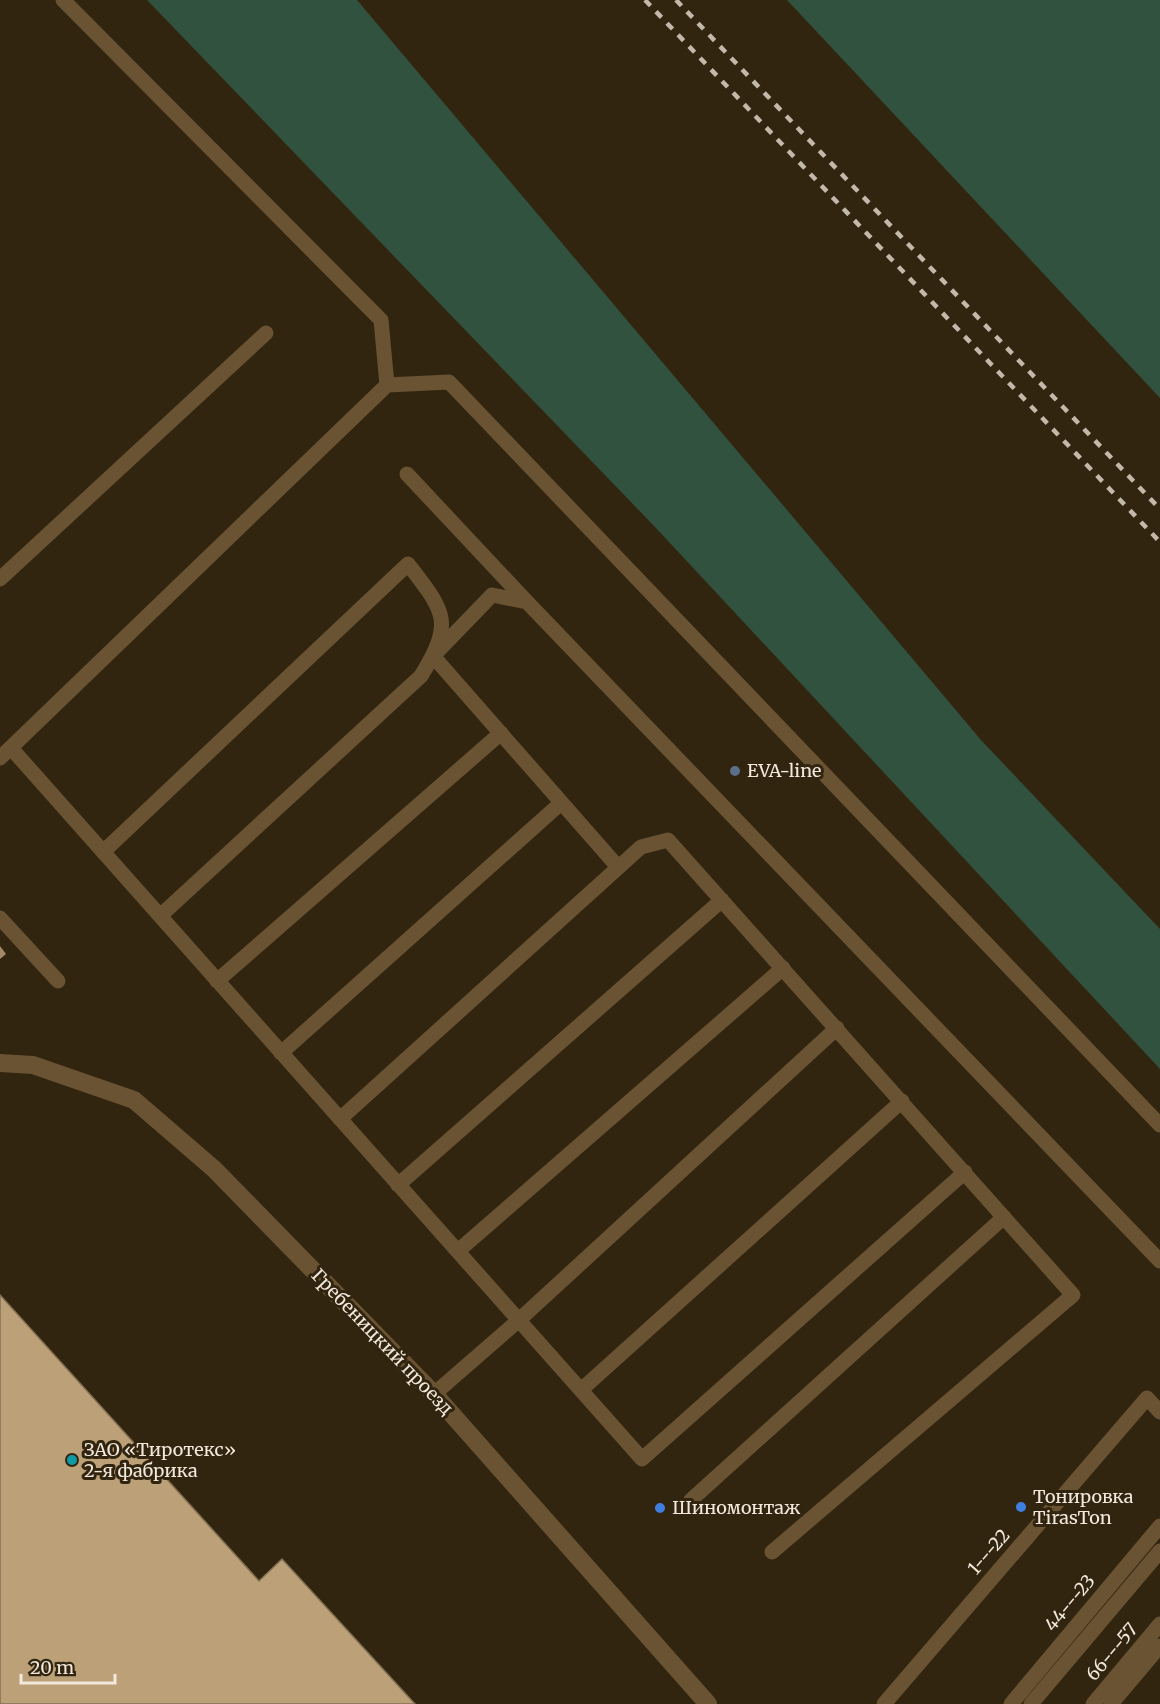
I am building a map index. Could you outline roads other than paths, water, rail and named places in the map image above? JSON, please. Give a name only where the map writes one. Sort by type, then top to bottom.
[{"type":"street","name":"Гребеницкий проезд","points":[[0,1063],[33,1065],[134,1100],[214,1168],[434,1394],[708,1704]]},
{"type":"lane","points":[[63,0],[381,320],[387,385]]},
{"type":"lane","points":[[0,579],[266,333]]},
{"type":"lane","points":[[965,1172],[642,1459],[103,852],[3,753],[387,385],[448,382],[1160,1125]]},
{"type":"lane","points":[[407,474],[1160,1261]]},
{"type":"lane","points":[[103,852],[408,564],[439,605],[442,630],[433,656]]},
{"type":"lane","points":[[160,916],[421,675],[433,656],[492,595],[527,602]]},
{"type":"lane","points":[[433,656],[618,867]]},
{"type":"lane","points":[[217,981],[501,734]]},
{"type":"lane","points":[[281,1053],[561,803]]},
{"type":"lane","points":[[340,1119],[641,847],[668,840],[1072,1295],[772,1552]]},
{"type":"lane","points":[[398,1185],[722,900]]},
{"type":"lane","points":[[0,918],[58,981]]},
{"type":"lane","points":[[458,1251],[783,968]]},
{"type":"lane","points":[[434,1394],[519,1320],[837,1028]]},
{"type":"lane","points":[[581,1390],[902,1101]]},
{"type":"lane","points":[[691,1500],[1004,1217]]},
{"type":"lane","name":"1---22","points":[[884,1704],[1147,1398],[1160,1412]]},
{"type":"lane","name":"44---23","points":[[1011,1704],[1160,1526]]},
{"type":"lane","points":[[1031,1704],[1160,1551]]},
{"type":"lane","name":"66---57","points":[[1093,1704],[1160,1624]]},
{"type":"lane","points":[[1111,1704],[1160,1646]]},
{"type":"railway","points":[[645,0],[1160,542]]},
{"type":"railway","points":[[676,0],[1160,509]]},
{"type":"place","name":"EVA-line","points":[[735,771]]},
{"type":"place","name":"ЗАО «Тиротекс» 2-я фабрика","points":[[72,1460]]},
{"type":"place","name":"Тонировка TirasTon","points":[[1021,1507]]},
{"type":"place","name":"Шиномонтаж","points":[[660,1508]]}]
